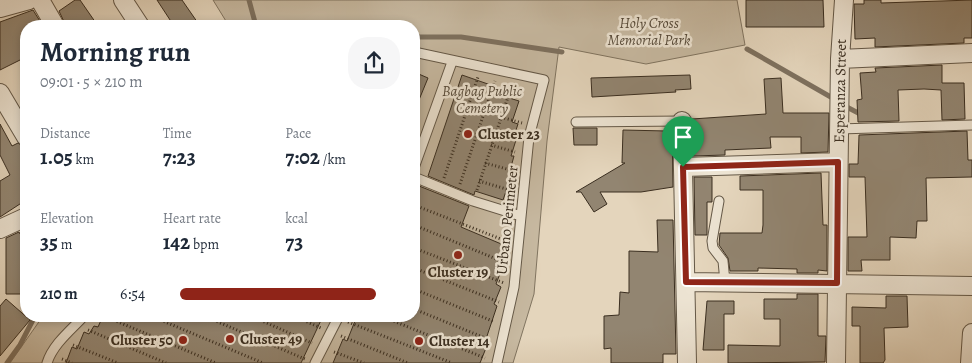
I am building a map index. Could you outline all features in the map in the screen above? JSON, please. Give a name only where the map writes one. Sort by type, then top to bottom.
[{"type":"street","points":[[0,8],[29,0]]},
{"type":"street","points":[[40,0],[52,20]]},
{"type":"street","points":[[123,0],[136,20]]},
{"type":"street","name":"Esperanza Street","points":[[836,363],[840,59],[844,0]]},
{"type":"street","points":[[840,59],[972,53]]},
{"type":"street","points":[[0,93],[20,127]]},
{"type":"street","points":[[682,121],[687,363]]},
{"type":"street","points":[[683,167],[838,162]]},
{"type":"street","points":[[0,229],[20,220]]},
{"type":"street","points":[[686,282],[972,286]]},
{"type":"street","points":[[970,363],[972,333]]},
{"type":"lane","points":[[420,54],[452,62],[515,74]]},
{"type":"lane","points":[[420,151],[452,62]]},
{"type":"lane","name":"Urbano Perimeter","points":[[497,363],[514,288],[529,141],[544,80],[515,74]]},
{"type":"lane","points":[[576,122],[682,121]]},
{"type":"lane","points":[[839,129],[972,125]]},
{"type":"lane","points":[[420,180],[521,216]]},
{"type":"lane","points":[[719,201],[712,242],[713,248],[723,260],[725,282]]},
{"type":"lane","points":[[47,363],[50,354],[79,322]]},
{"type":"lane","points":[[314,363],[335,322]]},
{"type":"path","points":[[440,188],[482,68]]},
{"type":"path","points":[[457,194],[498,71]]},
{"type":"path","points":[[474,200],[515,74]]},
{"type":"path","points":[[501,117],[532,126]]},
{"type":"path","points":[[496,130],[529,141]]},
{"type":"path","points":[[492,145],[528,156]]},
{"type":"path","points":[[486,163],[525,175]]},
{"type":"path","points":[[480,181],[523,195]]},
{"type":"path","points":[[420,206],[518,246]]},
{"type":"path","points":[[420,227],[516,267]]},
{"type":"path","points":[[420,250],[514,288]]},
{"type":"path","points":[[420,270],[510,307]]},
{"type":"path","points":[[420,292],[505,326]]},
{"type":"path","points":[[420,311],[501,344]]},
{"type":"path","points":[[118,322],[216,363]]},
{"type":"path","points":[[165,322],[263,363]]},
{"type":"path","points":[[218,322],[314,363]]},
{"type":"path","points":[[265,322],[364,363]]},
{"type":"path","points":[[308,322],[408,363]]},
{"type":"path","points":[[350,322],[452,363]]},
{"type":"path","points":[[397,322],[488,359]]},
{"type":"path","points":[[76,325],[166,363]]},
{"type":"path","points":[[61,340],[118,363]]},
{"type":"green space","name":"Bagbag Public Cemetery","points":[[213,0],[737,0],[745,45],[646,64],[559,47],[547,141],[534,294],[513,363],[10,363],[39,322],[420,322],[420,20],[225,20]]},
{"type":"building","points":[[75,0],[80,0],[94,20],[63,20],[59,11]]},
{"type":"building","points":[[157,0],[182,0],[196,20],[170,20]]},
{"type":"building","points":[[746,0],[823,0],[824,27],[746,27]]},
{"type":"building","points":[[864,0],[881,0],[881,3],[972,0],[972,38],[964,38],[964,43],[875,47],[875,38],[855,39],[854,4],[864,4]]},
{"type":"building","points":[[33,10],[39,20],[20,20],[20,60],[0,70],[0,22]]},
{"type":"building","points":[[942,65],[942,83],[964,83],[965,119],[942,120],[941,90],[924,89],[898,90],[899,121],[858,122],[857,100],[862,99],[860,73],[876,72],[875,68]]},
{"type":"building","points":[[420,75],[428,78],[420,97]]},
{"type":"building","points":[[462,75],[508,91],[506,97],[519,101],[512,122],[518,124],[513,139],[516,140],[511,156],[514,156],[509,174],[512,174],[503,200],[475,191],[474,195],[428,176]]},
{"type":"building","points":[[690,75],[691,89],[675,90],[676,92],[592,97],[591,78]]},
{"type":"building","points":[[781,78],[783,113],[829,113],[828,152],[801,153],[801,137],[770,137],[771,148],[725,150],[725,155],[693,156],[692,119],[766,114],[764,79]]},
{"type":"building","points":[[0,124],[12,146],[18,143],[20,144],[20,204],[0,217],[0,181],[10,175],[0,155]]},
{"type":"building","points":[[666,127],[672,127],[673,187],[641,192],[600,192],[607,204],[594,212],[581,192],[576,192],[625,163],[622,163],[623,130],[667,131]]},
{"type":"building","points":[[573,128],[597,128],[597,145],[574,145]]},
{"type":"building","points":[[967,131],[968,160],[972,160],[972,177],[926,178],[927,221],[917,221],[916,238],[890,237],[890,260],[861,260],[862,271],[848,271],[848,237],[867,237],[865,177],[849,177],[849,164],[858,164],[859,135]]},
{"type":"building","points":[[821,173],[823,225],[827,225],[827,271],[818,270],[818,273],[797,273],[797,269],[758,268],[758,271],[730,271],[728,258],[719,245],[720,233],[762,233],[763,225],[763,190],[740,190],[740,176]]},
{"type":"building","points":[[694,177],[712,177],[712,202],[707,202],[707,235],[695,235]]},
{"type":"building","points":[[420,186],[469,206],[461,227],[506,246],[498,264],[503,266],[496,284],[501,287],[494,304],[497,306],[485,342],[488,343],[480,363],[333,363],[343,339],[347,341],[355,322],[420,322]]},
{"type":"building","points":[[657,220],[673,220],[676,354],[663,354],[663,363],[611,363],[611,348],[604,349],[604,316],[619,315],[620,292],[629,293],[629,251],[658,252]]},
{"type":"building","points":[[19,232],[20,234],[20,294],[6,294],[6,238]]},
{"type":"building","points":[[797,294],[818,294],[818,336],[826,336],[825,362],[728,363],[728,345],[780,346],[780,319],[764,319],[764,299],[797,299]]},
{"type":"building","points":[[886,296],[907,296],[908,327],[884,328],[885,360],[883,363],[860,363],[860,326],[852,326],[852,307],[886,308]]},
{"type":"building","points":[[6,299],[20,311],[20,322],[28,322],[0,356],[0,306]]},
{"type":"building","points":[[707,301],[734,301],[734,314],[724,314],[724,350],[703,350]]},
{"type":"building","points":[[100,322],[320,322],[301,363],[66,363],[72,347],[77,349],[84,332],[89,334],[94,326],[98,327]]},
{"type":"waterway","points":[[249,0],[254,20]]},
{"type":"waterway","points":[[420,37],[461,37],[562,52]]},
{"type":"waterway","points":[[747,49],[836,100]]},
{"type":"waterway","points":[[843,105],[862,115]]},
{"type":"waterway","points":[[7,363],[20,345],[32,322]]},
{"type":"place","name":"Cluster 23","points":[[468,134]]},
{"type":"place","name":"Cluster 19","points":[[458,255]]},
{"type":"place","name":"Cluster 49","points":[[230,339]]},
{"type":"place","name":"Cluster 50","points":[[183,340]]},
{"type":"place","name":"Cluster 14","points":[[419,341]]},
{"type":"route","points":[[838,162],[837,283],[686,282],[683,167],[838,162]]},
{"type":"park label","name":"Holy Cross Memorial Park","points":[[649,32]]}]
